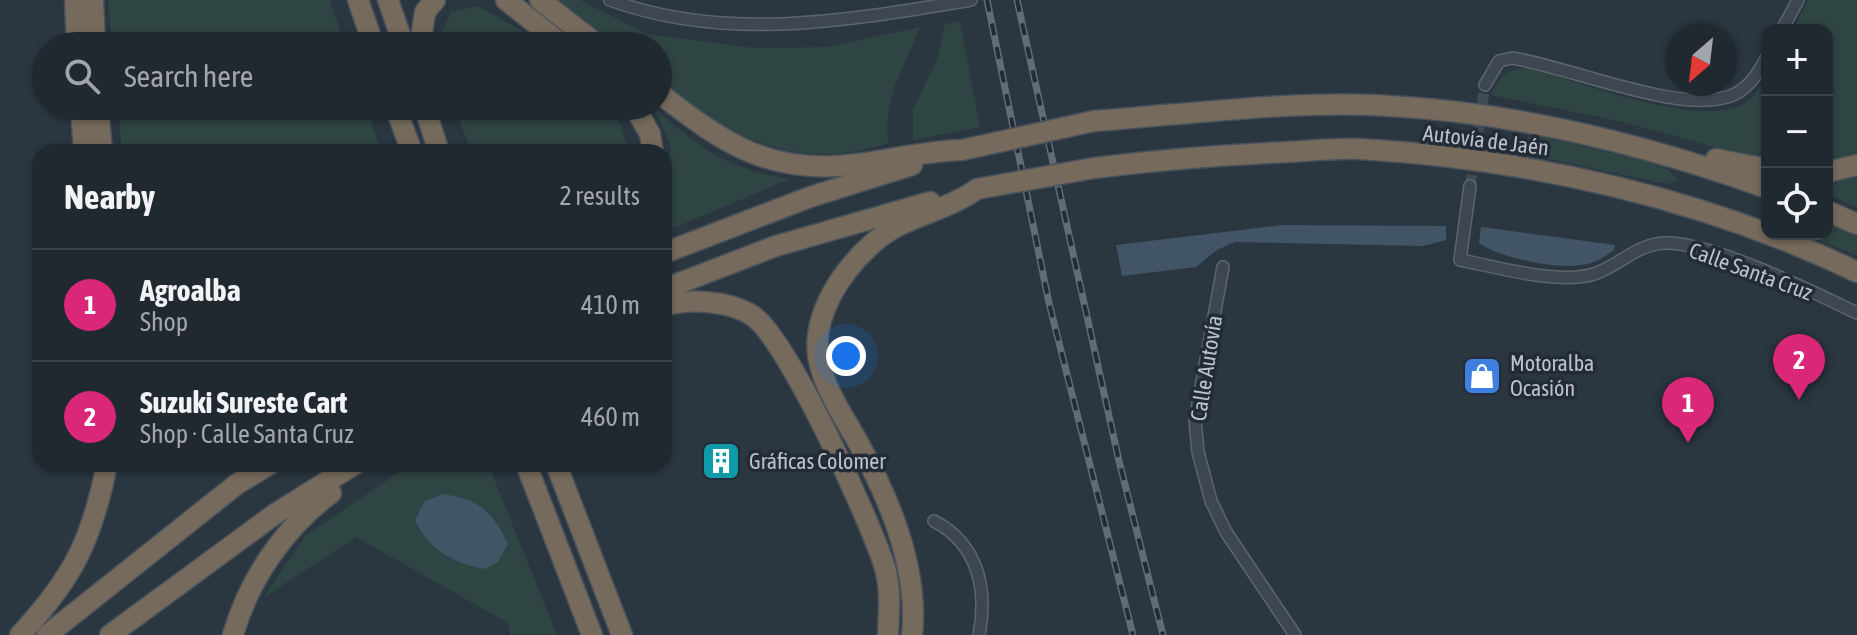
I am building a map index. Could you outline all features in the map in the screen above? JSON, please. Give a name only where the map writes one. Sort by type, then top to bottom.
[{"type":"highway","points":[[75,0],[76,32]]},
{"type":"highway","points":[[93,0],[94,32]]},
{"type":"highway","points":[[358,0],[369,32]]},
{"type":"highway","points":[[388,0],[399,32]]},
{"type":"highway","points":[[419,32],[425,12],[435,0]]},
{"type":"highway","points":[[506,0],[546,32]]},
{"type":"highway","points":[[540,0],[581,32]]},
{"type":"highway","points":[[672,102],[738,149],[785,164],[827,167],[916,152],[962,150]]},
{"type":"highway","name":"Autovía de Jaén","points":[[962,150],[1094,121],[1296,107],[1389,106],[1466,114],[1589,135],[1710,167],[1761,186]]},
{"type":"highway","points":[[82,120],[83,144]]},
{"type":"highway","points":[[99,120],[101,144]]},
{"type":"highway","points":[[400,120],[409,144]]},
{"type":"highway","points":[[429,120],[437,144]]},
{"type":"highway","points":[[437,120],[438,144]]},
{"type":"highway","points":[[642,120],[652,144]]},
{"type":"highway","points":[[1589,135],[1762,168]]},
{"type":"highway","name":"Autovía de Jaén","points":[[977,189],[1094,168],[1189,156],[1357,149],[1525,167],[1690,208],[1857,272]]},
{"type":"highway","points":[[672,250],[810,197],[962,150]]},
{"type":"highway","points":[[1833,171],[1857,165]]},
{"type":"highway","points":[[672,286],[776,246],[977,189]]},
{"type":"highway","points":[[912,635],[910,583],[897,531],[876,475],[832,396],[818,356],[821,322],[834,288],[873,242],[913,218],[957,203],[977,189]]},
{"type":"highway","points":[[1833,214],[1857,224]]},
{"type":"highway","points":[[672,306],[712,304],[736,307],[755,317],[771,335],[822,428],[876,545],[886,572],[890,600],[888,635]]},
{"type":"highway","points":[[20,635],[67,581],[85,545],[105,472]]},
{"type":"highway","points":[[47,635],[237,484],[257,472]]},
{"type":"highway","points":[[110,635],[275,514],[342,472]]},
{"type":"highway","points":[[233,635],[257,578],[282,538],[311,507],[357,472]]},
{"type":"highway","points":[[529,472],[592,635]]},
{"type":"highway","points":[[559,472],[622,635]]},
{"type":"highway","points":[[605,591],[628,620],[634,635]]},
{"type":"street","points":[[610,0],[645,13],[692,22],[752,26],[910,10],[971,0]]},
{"type":"street","points":[[1785,24],[1798,0]]},
{"type":"street","points":[[1485,85],[1499,61],[1512,58],[1673,98],[1714,100],[1736,94],[1754,80],[1761,68]]},
{"type":"street","name":"Calle Santa Cruz","points":[[1470,186],[1460,260],[1571,278],[1609,268],[1640,247],[1667,243],[1766,272],[1857,313]]},
{"type":"street","name":"Calle Autovía","points":[[1223,267],[1195,420],[1198,452],[1211,501],[1226,532],[1295,635]]},
{"type":"street","points":[[934,521],[954,532],[979,574],[983,593],[979,635]]},
{"type":"green space","points":[[108,0],[330,0],[340,32],[111,32]]},
{"type":"green space","points":[[553,0],[580,0],[643,32],[594,32]]},
{"type":"green space","points":[[1808,0],[1857,0],[1857,154],[1833,161],[1833,24],[1796,24]]},
{"type":"green space","points":[[477,6],[523,32],[441,32],[451,12]]},
{"type":"green space","points":[[960,21],[980,127],[913,140],[913,109],[937,60],[945,24]]},
{"type":"green space","points":[[920,27],[892,96],[888,143],[855,152],[794,152],[738,134],[672,93],[672,37],[754,48],[827,47]]},
{"type":"green space","points":[[1530,67],[1642,102],[1706,111],[1731,109],[1750,100],[1761,85],[1761,159],[1623,122],[1491,95],[1506,74]]},
{"type":"green space","points":[[119,120],[371,120],[378,144],[121,144]]},
{"type":"green space","points":[[459,120],[618,120],[626,144],[468,144]]},
{"type":"green space","points":[[659,120],[668,120],[701,146],[732,163],[790,179],[672,229],[670,144]]},
{"type":"green space","points":[[1535,135],[1663,165],[1680,181],[1666,184],[1530,155],[1513,142]]},
{"type":"green space","points":[[1857,173],[1857,208],[1833,196],[1833,178]]},
{"type":"green space","points":[[1833,223],[1857,233],[1857,256],[1819,240],[1833,240]]},
{"type":"green space","points":[[399,472],[491,472],[557,635],[510,635],[508,623],[356,537],[263,598],[305,536]]},
{"type":"water","points":[[1283,225],[1446,226],[1446,240],[1423,246],[1235,242],[1217,250],[1196,267],[1122,276],[1116,245]]},
{"type":"water","points":[[1481,227],[1615,245],[1614,250],[1591,263],[1550,265],[1517,259],[1489,249],[1479,243]]},
{"type":"water","points":[[443,494],[476,504],[490,515],[508,544],[498,562],[484,569],[473,566],[452,559],[427,539],[415,520],[425,501]]},
{"type":"tunnel","points":[[1470,186],[1485,85]]},
{"type":"railway","points":[[987,0],[1049,303],[1133,635]]},
{"type":"railway","points":[[1017,0],[1119,461],[1163,635]]},
{"type":"place","name":"Motoralba Ocasión","points":[[1482,376]]},
{"type":"place","name":"Suzuki Sureste Cart","points":[[1799,400]]},
{"type":"place","name":"Agroalba","points":[[1688,443]]},
{"type":"place","name":"Gráficas Colomer","points":[[721,461]]}]
